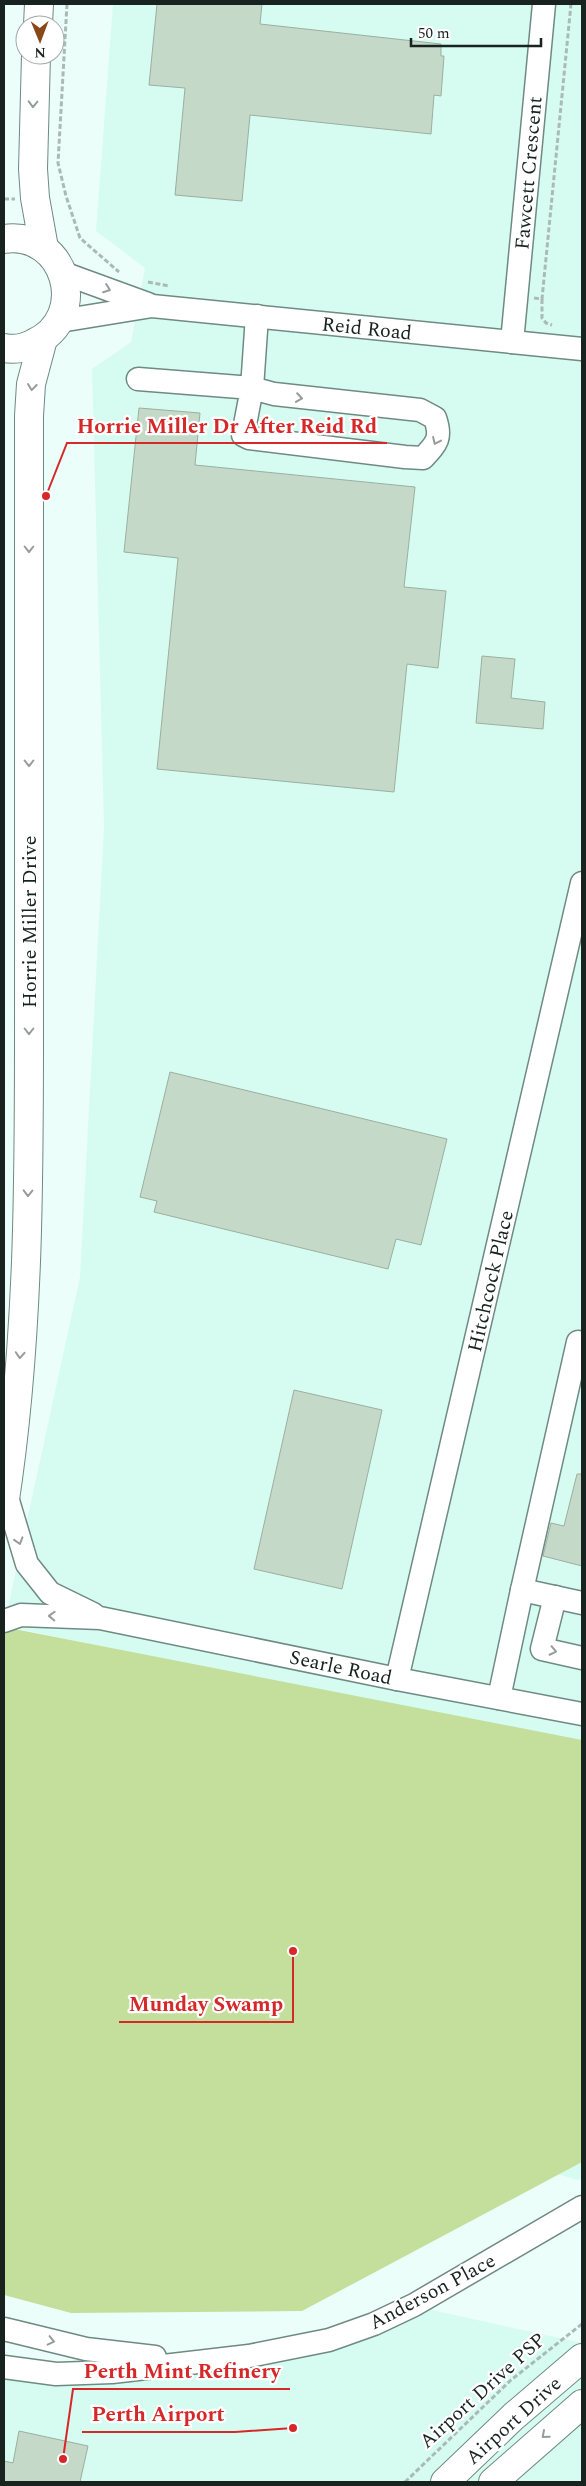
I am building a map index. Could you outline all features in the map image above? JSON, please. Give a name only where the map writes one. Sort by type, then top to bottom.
[{"type":"main road","name":"Horrie Miller Drive","points":[[5,1500],[18,1391],[25,1287],[29,1137],[29,416],[31,384],[51,330],[66,305],[67,289],[63,273],[55,259],[44,248],[35,198],[33,169],[36,65]]},
{"type":"main road","points":[[4,239],[12,238],[29,241],[44,248]]},
{"type":"main road","points":[[4,348],[26,347],[51,330]]},
{"type":"main road","name":"Airport Drive","points":[[445,2482],[508,2422],[582,2358]]},
{"type":"main road","name":"Airport Drive","points":[[493,2482],[582,2404]]},
{"type":"street","name":"Fawcett Crescent","points":[[512,342],[544,4]]},
{"type":"street","name":"Reid Road","points":[[63,273],[152,306],[582,349]]},
{"type":"street","name":"Reid Road","points":[[51,330],[152,306]]},
{"type":"street","points":[[138,379],[252,388],[274,394],[312,400],[420,410],[435,418],[440,432],[434,446],[423,458],[249,438],[243,435],[252,388],[257,316]]},
{"type":"street","name":"Hitchcock Place","points":[[397,1679],[582,883]]},
{"type":"street","points":[[499,1698],[578,1342]]},
{"type":"street","name":"Searle Road","points":[[5,1500],[26,1564],[50,1593],[100,1618]]},
{"type":"street","points":[[522,1590],[582,1603]]},
{"type":"street","points":[[555,1597],[542,1649],[582,1658]]},
{"type":"street","name":"Searle Road","points":[[4,1621],[21,1616],[100,1618],[397,1679],[582,1714]]},
{"type":"street","name":"Anderson Place","points":[[4,2367],[56,2374],[112,2372],[288,2350],[329,2340],[374,2324],[414,2306],[582,2206]]},
{"type":"street","name":"Anderson Place","points":[[4,2329],[86,2349],[126,2355],[174,2359],[213,2359]]},
{"type":"path","points":[[67,4],[64,22],[58,163],[66,196],[80,238],[121,273]]},
{"type":"path","points":[[554,326],[546,323],[542,318],[542,299],[571,4]]},
{"type":"path","points":[[141,280],[176,288]]},
{"type":"path","points":[[516,297],[542,299]]},
{"type":"path","name":"Airport Drive PSP","points":[[405,2482],[511,2380],[582,2324]]},
{"type":"shaded area","points":[[113,4],[582,4],[582,2179],[577,2180],[313,2098],[388,1706],[4,1626],[80,1277],[104,827],[92,369],[131,342],[145,268],[96,231]]},
{"type":"shaded area","points":[[414,2306],[582,2343],[582,2482],[4,2482],[4,2368],[213,2359]]},
{"type":"green space","points":[[4,1627],[582,1740],[582,2162],[302,2311],[71,2313],[4,2295]]},
{"type":"building","points":[[157,4],[262,4],[260,24],[441,44],[441,56],[444,56],[441,96],[434,95],[431,134],[250,115],[242,201],[175,195],[185,88],[149,85]]},
{"type":"building","points":[[139,408],[200,413],[195,465],[415,487],[404,587],[446,591],[438,668],[407,664],[394,792],[157,769],[178,558],[124,552]]},
{"type":"building","points":[[482,656],[515,659],[511,698],[545,702],[543,729],[476,723]]},
{"type":"building","points":[[170,1072],[447,1139],[421,1245],[396,1239],[388,1269],[154,1212],[157,1201],[140,1197]]},
{"type":"building","points":[[294,1390],[382,1410],[342,1589],[254,1569]]},
{"type":"building","points":[[577,1474],[582,1474],[582,1566],[543,1556],[551,1523],[564,1526]]},
{"type":"building","points":[[19,2431],[88,2446],[80,2482],[4,2482],[4,2461],[13,2463]]},
{"type":"place","name":"Horrie Miller Dr After Reid Rd","points":[[46,496]]},
{"type":"place","name":"Munday Swamp","points":[[293,1951]]},
{"type":"place","name":"Perth Airport","points":[[293,2428]]},
{"type":"place","name":"Perth Mint Refinery","points":[[63,2459]]}]
